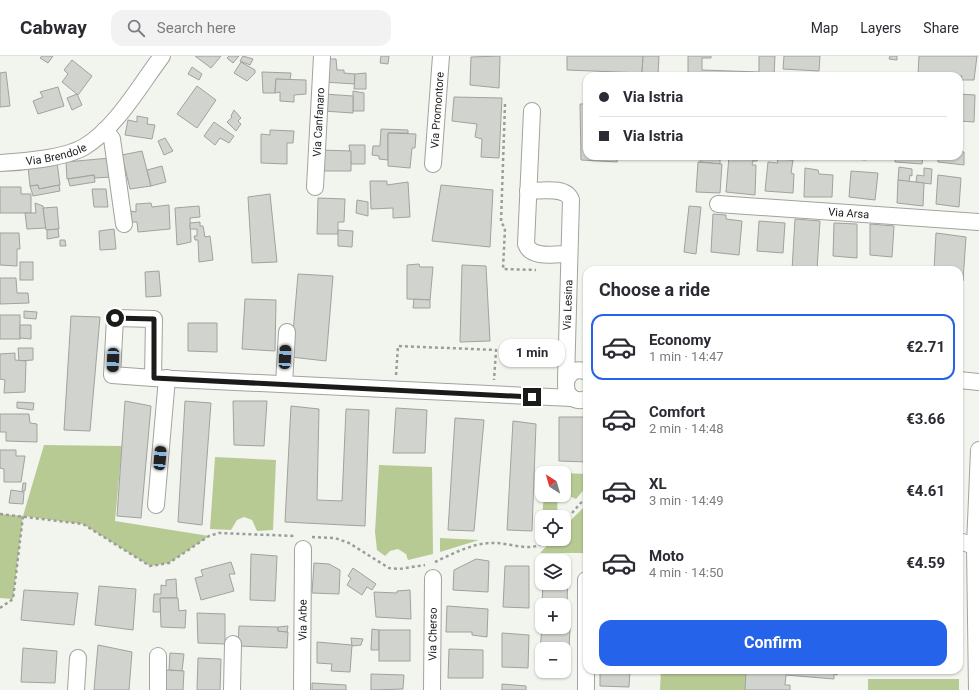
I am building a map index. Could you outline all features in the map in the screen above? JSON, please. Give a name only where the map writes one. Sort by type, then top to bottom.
[{"type":"street","name":"Via Brendole","points":[[0,163],[29,161],[76,150],[88,144],[105,130],[162,56]]},
{"type":"street","name":"Via Canfanaro","points":[[316,187],[322,56]]},
{"type":"street","name":"Via Promontore","points":[[433,164],[441,56]]},
{"type":"street","points":[[532,111],[526,241],[528,248],[537,254],[569,254]]},
{"type":"street","points":[[105,130],[112,139],[124,224]]},
{"type":"street","name":"Via Lesina","points":[[528,191],[562,192],[570,198],[566,390],[580,399]]},
{"type":"street","name":"Via Arsa","points":[[718,204],[979,222]]},
{"type":"street","points":[[284,384],[286,332]]},
{"type":"street","points":[[566,380],[573,372],[578,370],[583,371]]},
{"type":"street","points":[[156,505],[160,378],[580,399]]},
{"type":"street","points":[[963,380],[979,382]]},
{"type":"street","points":[[977,690],[978,664],[975,546],[979,450]]},
{"type":"street","name":"Via Arbe","points":[[302,540],[302,690]]},
{"type":"street","points":[[963,542],[975,546]]},
{"type":"street","name":"Via Cherso","points":[[432,690],[433,578]]},
{"type":"street","points":[[232,690],[233,644]]},
{"type":"street","points":[[158,656],[158,690]]},
{"type":"street","points":[[76,690],[78,658]]},
{"type":"street","points":[[586,674],[586,690]]},
{"type":"path","points":[[505,104],[501,222],[504,228],[503,270],[543,270]]},
{"type":"path","points":[[396,376],[398,346],[496,350],[494,381],[502,382]]},
{"type":"path","points":[[571,515],[583,502]]},
{"type":"path","points":[[0,514],[83,524],[150,566],[169,564],[209,536],[219,533],[302,540],[335,538],[349,543],[390,568],[399,569],[432,563],[462,550],[491,542],[533,548],[538,546]]},
{"type":"path","points":[[0,608],[13,599],[23,516]]},
{"type":"green space","points":[[44,445],[122,446],[115,521],[209,536],[169,563],[150,566],[83,524],[23,516]]},
{"type":"green space","points":[[215,457],[276,460],[273,530],[257,531],[252,520],[244,517],[237,520],[231,530],[210,529]]},
{"type":"green space","points":[[379,465],[432,467],[433,554],[408,560],[406,554],[398,549],[390,551],[385,556],[377,550],[375,532]]},
{"type":"green space","points":[[571,473],[583,474],[583,491],[576,499],[571,497]]},
{"type":"green space","points":[[543,502],[558,502],[558,510],[543,510]]},
{"type":"green space","points":[[583,508],[583,553],[540,553],[546,546],[571,546],[571,520]]},
{"type":"green space","points":[[0,514],[23,516],[13,599],[0,598]]},
{"type":"green space","points":[[440,538],[479,540],[440,552]]},
{"type":"green space","points":[[661,674],[746,674],[745,690],[660,690]]},
{"type":"green space","points":[[868,679],[959,679],[959,690],[868,690]]},
{"type":"building","points":[[42,56],[53,56],[48,63],[40,58]]},
{"type":"building","points":[[195,56],[221,56],[211,68]]},
{"type":"building","points":[[229,56],[239,56],[233,63],[227,58]]},
{"type":"building","points":[[243,56],[253,59],[250,65],[240,61]]},
{"type":"building","points":[[381,56],[389,56],[388,64],[380,63]]},
{"type":"building","points":[[500,56],[499,88],[470,85],[471,57]]},
{"type":"building","points":[[567,56],[643,56],[642,72],[567,70]]},
{"type":"building","points":[[643,56],[659,56],[658,72],[642,72]]},
{"type":"building","points":[[688,56],[711,56],[711,58],[702,58],[702,70],[759,72],[688,72]]},
{"type":"building","points":[[759,56],[775,56],[774,72],[759,72]]},
{"type":"building","points":[[784,56],[820,56],[819,71],[783,69]]},
{"type":"building","points":[[890,56],[897,56],[897,60],[889,59]]},
{"type":"building","points":[[919,56],[977,56],[974,80],[963,80],[963,72],[918,72]]},
{"type":"building","points":[[325,59],[336,59],[337,70],[344,70],[344,73],[355,74],[355,84],[324,82]]},
{"type":"building","points":[[72,60],[92,76],[78,95],[62,82],[68,74],[64,70]]},
{"type":"building","points":[[241,62],[255,70],[255,73],[247,81],[234,73]]},
{"type":"building","points":[[192,67],[202,74],[199,80],[188,74]]},
{"type":"building","points":[[6,72],[10,106],[0,107],[0,73]]},
{"type":"building","points":[[262,72],[291,73],[290,80],[276,79],[275,93],[263,93]]},
{"type":"building","points":[[366,73],[366,89],[354,89],[355,74]]},
{"type":"building","points":[[276,79],[306,80],[306,94],[294,95],[294,102],[280,101],[280,92],[275,93]]},
{"type":"building","points":[[197,86],[216,100],[197,128],[177,114]]},
{"type":"building","points":[[58,87],[64,106],[38,114],[33,101],[43,97],[40,92]]},
{"type":"building","points":[[353,91],[364,93],[364,111],[353,111]]},
{"type":"building","points":[[77,94],[82,105],[72,110],[67,98]]},
{"type":"building","points":[[324,94],[353,96],[353,113],[323,111]]},
{"type":"building","points":[[963,94],[975,95],[974,122],[963,121]]},
{"type":"building","points":[[454,97],[502,98],[499,158],[481,157],[482,139],[475,137],[477,124],[452,121]]},
{"type":"building","points":[[580,104],[583,104],[583,160],[617,160],[617,162],[581,160]]},
{"type":"building","points":[[234,110],[241,118],[238,121],[241,124],[236,131],[227,122],[232,117],[231,116]]},
{"type":"building","points":[[137,116],[148,118],[147,124],[155,125],[152,139],[125,135],[128,120],[137,122]]},
{"type":"building","points":[[214,122],[234,136],[229,143],[220,138],[215,145],[204,136]]},
{"type":"building","points":[[381,129],[408,130],[408,133],[388,133],[388,160],[379,159],[379,156],[372,155],[373,146],[380,146]]},
{"type":"building","points":[[270,130],[294,131],[293,143],[287,143],[287,164],[261,163],[261,134],[270,135]]},
{"type":"building","points":[[388,133],[416,134],[415,148],[412,148],[410,168],[388,166]]},
{"type":"building","points":[[165,138],[173,151],[164,155],[158,141]]},
{"type":"building","points":[[349,145],[365,145],[365,164],[351,164]]},
{"type":"building","points":[[320,150],[351,151],[351,171],[321,171]]},
{"type":"building","points":[[142,151],[151,186],[130,189],[122,155]]},
{"type":"building","points":[[964,152],[964,165],[938,162],[938,160],[963,160]]},
{"type":"building","points":[[110,158],[111,177],[95,178],[94,175],[67,179],[66,162]]},
{"type":"building","points":[[700,160],[720,160],[720,164],[700,162]]},
{"type":"building","points":[[729,160],[753,160],[752,165],[756,165],[755,195],[726,192]]},
{"type":"building","points":[[777,160],[793,160],[791,173],[794,174],[793,193],[765,191],[768,162],[778,163]]},
{"type":"building","points":[[895,160],[922,160],[922,164],[895,162]]},
{"type":"building","points":[[57,162],[60,185],[39,189],[38,185],[30,186],[28,167]]},
{"type":"building","points":[[698,162],[722,164],[720,193],[696,192]]},
{"type":"building","points":[[162,166],[166,182],[151,186],[147,170]]},
{"type":"building","points":[[899,167],[912,169],[912,176],[910,175],[909,182],[898,180]]},
{"type":"building","points":[[805,168],[818,170],[819,174],[833,175],[832,197],[804,197]]},
{"type":"building","points":[[924,168],[932,169],[931,184],[916,182],[917,175],[924,176]]},
{"type":"building","points":[[851,171],[878,173],[875,200],[849,197]]},
{"type":"building","points":[[94,175],[95,182],[70,186],[68,179]]},
{"type":"building","points":[[938,175],[961,178],[959,207],[936,204]]},
{"type":"building","points":[[898,180],[924,183],[923,206],[897,203]]},
{"type":"building","points":[[370,181],[387,181],[387,185],[408,182],[410,217],[393,218],[393,208],[371,209]]},
{"type":"building","points":[[38,185],[39,189],[59,185],[60,191],[33,196],[30,186]]},
{"type":"building","points":[[441,185],[493,190],[490,247],[432,241]]},
{"type":"building","points":[[0,187],[21,187],[21,194],[31,194],[31,213],[0,213]]},
{"type":"building","points":[[92,189],[106,189],[108,207],[94,207]]},
{"type":"building","points":[[270,194],[277,262],[252,263],[248,197]]},
{"type":"building","points":[[318,198],[345,199],[344,222],[338,222],[338,234],[317,234]]},
{"type":"building","points":[[357,200],[368,202],[368,216],[356,213]]},
{"type":"building","points":[[35,203],[43,206],[46,228],[27,229],[25,213],[36,213]]},
{"type":"building","points":[[151,203],[152,207],[169,205],[170,229],[138,232],[137,222],[131,222],[131,211],[136,212],[136,204]]},
{"type":"building","points":[[199,206],[200,217],[190,218],[191,242],[177,245],[175,208]]},
{"type":"building","points":[[689,206],[701,207],[696,254],[684,252]]},
{"type":"building","points":[[57,207],[59,229],[46,230],[43,208]]},
{"type":"building","points":[[713,214],[726,215],[726,219],[742,221],[739,255],[711,252]]},
{"type":"building","points":[[795,219],[820,221],[817,266],[792,266]]},
{"type":"building","points":[[759,221],[785,223],[783,253],[757,251]]},
{"type":"building","points":[[200,222],[200,226],[203,226],[205,237],[210,236],[213,260],[199,262],[198,240],[195,240],[194,236],[197,236],[197,229],[190,229],[190,223]]},
{"type":"building","points":[[834,223],[857,224],[857,258],[833,256]]},
{"type":"building","points":[[870,224],[894,226],[892,257],[870,255]]},
{"type":"building","points":[[58,229],[59,237],[47,239],[47,230]]},
{"type":"building","points":[[114,229],[116,249],[100,250],[99,231]]},
{"type":"building","points":[[338,230],[353,231],[352,247],[338,246]]},
{"type":"building","points":[[0,233],[19,233],[20,249],[17,249],[17,266],[0,265]]},
{"type":"building","points":[[936,233],[966,237],[963,281],[963,266],[934,266]]},
{"type":"building","points":[[60,240],[65,240],[66,246],[60,246]]},
{"type":"building","points":[[20,262],[33,262],[33,280],[20,280]]},
{"type":"building","points":[[419,264],[420,267],[433,267],[430,300],[407,299],[407,265]]},
{"type":"building","points":[[462,265],[486,266],[490,341],[460,342]]},
{"type":"building","points":[[159,271],[161,296],[146,297],[145,272]]},
{"type":"building","points":[[298,274],[333,276],[326,361],[291,357]]},
{"type":"building","points":[[0,278],[16,278],[17,293],[28,293],[29,303],[0,304]]},
{"type":"building","points":[[245,299],[276,300],[275,351],[242,349]]},
{"type":"building","points":[[414,299],[430,300],[430,308],[413,308]]},
{"type":"building","points":[[24,311],[37,312],[36,319],[24,318]]},
{"type":"building","points":[[0,315],[20,315],[20,339],[0,339]]},
{"type":"building","points":[[71,316],[100,317],[90,431],[64,430]]},
{"type":"building","points":[[188,323],[217,323],[217,352],[188,351]]},
{"type":"building","points":[[20,325],[31,325],[31,339],[20,338]]},
{"type":"building","points":[[18,348],[33,348],[33,360],[19,361]]},
{"type":"building","points":[[15,353],[15,360],[26,361],[25,392],[4,393],[5,380],[0,379],[0,354]]},
{"type":"building","points":[[125,401],[151,406],[141,518],[117,516]]},
{"type":"building","points":[[185,401],[211,403],[202,525],[178,522]]},
{"type":"building","points":[[233,401],[267,401],[264,446],[234,445]]},
{"type":"building","points":[[17,402],[34,403],[33,410],[17,408]]},
{"type":"building","points":[[291,406],[319,409],[317,500],[342,501],[346,409],[369,410],[365,526],[285,522]]},
{"type":"building","points":[[396,408],[427,410],[425,453],[393,453]]},
{"type":"building","points":[[0,414],[29,414],[30,423],[37,424],[37,442],[6,441],[6,432],[0,432]]},
{"type":"building","points":[[559,417],[583,417],[583,462],[559,461]]},
{"type":"building","points":[[455,418],[484,420],[474,531],[448,530]]},
{"type":"building","points":[[513,421],[536,424],[532,531],[507,530]]},
{"type":"building","points":[[0,450],[16,450],[16,456],[25,456],[21,482],[4,482],[4,469],[0,468]]},
{"type":"building","points":[[23,483],[26,483],[25,491],[22,491]]},
{"type":"building","points":[[11,490],[24,492],[23,504],[9,503]]},
{"type":"building","points":[[251,554],[277,556],[275,601],[250,600]]},
{"type":"building","points":[[476,559],[489,561],[488,592],[453,590],[454,570]]},
{"type":"building","points":[[231,562],[235,574],[229,574],[234,591],[201,600],[195,578],[203,576],[201,570]]},
{"type":"building","points":[[314,563],[329,564],[340,570],[339,594],[312,593]]},
{"type":"building","points":[[505,566],[529,566],[529,608],[503,607]]},
{"type":"building","points":[[353,568],[376,584],[372,590],[367,587],[362,595],[347,585],[351,578],[348,576]]},
{"type":"building","points":[[176,579],[177,598],[160,598],[161,612],[153,612],[154,594],[161,594],[161,585],[166,586],[166,580]]},
{"type":"building","points":[[99,586],[136,589],[133,630],[95,625]]},
{"type":"building","points":[[24,590],[78,593],[74,625],[21,620]]},
{"type":"building","points":[[410,590],[411,619],[376,617],[374,592],[397,593],[397,591]]},
{"type":"building","points":[[543,590],[567,590],[567,598],[542,598]]},
{"type":"building","points":[[160,598],[178,598],[179,611],[186,610],[185,628],[161,627]]},
{"type":"building","points":[[447,606],[488,609],[487,637],[472,635],[472,632],[446,632]]},
{"type":"building","points":[[197,613],[225,614],[225,644],[198,643]]},
{"type":"building","points":[[239,626],[278,627],[278,631],[288,632],[287,648],[238,646]]},
{"type":"building","points":[[288,626],[287,632],[278,631],[278,627]]},
{"type":"building","points":[[372,629],[379,630],[379,650],[371,650]]},
{"type":"building","points":[[379,630],[410,630],[410,661],[379,661]]},
{"type":"building","points":[[502,633],[529,635],[528,668],[502,667]]},
{"type":"building","points":[[541,634],[570,634],[569,642],[541,642]]},
{"type":"building","points":[[351,638],[363,639],[361,645],[352,646]]},
{"type":"building","points":[[317,642],[352,645],[350,672],[331,671],[332,664],[317,663]]},
{"type":"building","points":[[98,645],[132,652],[129,690],[94,690]]},
{"type":"building","points":[[23,648],[57,651],[55,683],[21,682]]},
{"type":"building","points":[[449,649],[483,650],[483,678],[448,678]]},
{"type":"building","points":[[170,653],[184,654],[182,671],[169,670]]},
{"type":"building","points":[[198,658],[221,659],[220,690],[197,690]]},
{"type":"building","points":[[166,670],[184,671],[183,690],[166,690]]},
{"type":"building","points":[[371,674],[404,675],[403,689],[371,690]]},
{"type":"building","points":[[600,674],[630,674],[629,687],[600,686]]},
{"type":"building","points":[[746,674],[834,674],[834,679],[786,675],[785,685],[790,685],[790,690],[745,690]]},
{"type":"building","points":[[312,683],[346,685],[346,690],[312,690]]},
{"type":"building","points":[[502,684],[526,686],[526,690],[502,690]]},
{"type":"route","points":[[115,318],[154,319],[154,378],[532,397]]}]
